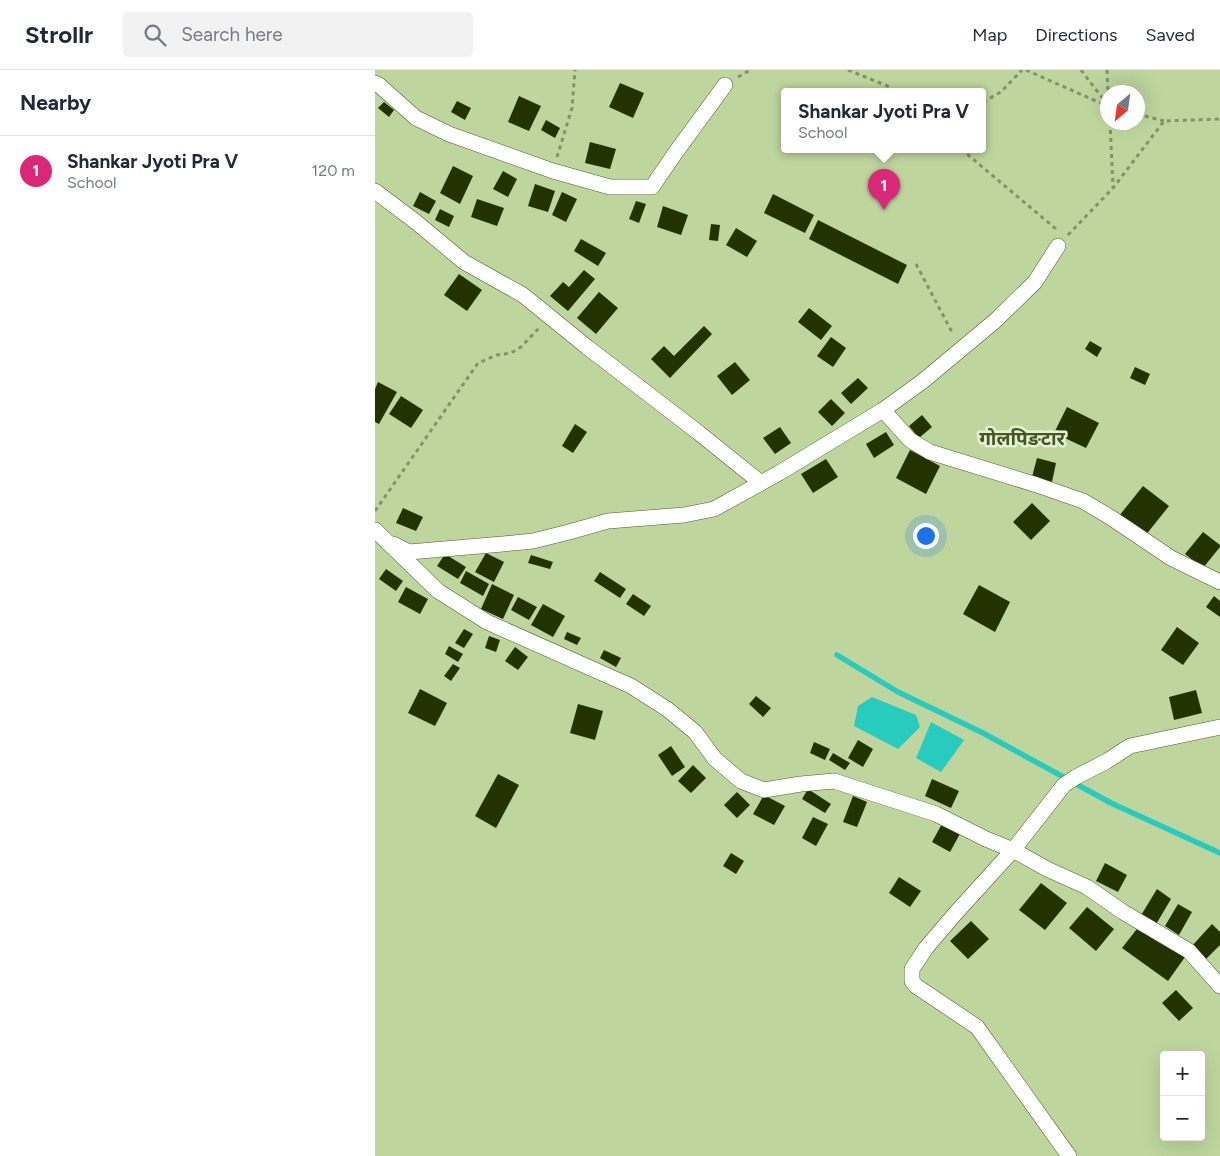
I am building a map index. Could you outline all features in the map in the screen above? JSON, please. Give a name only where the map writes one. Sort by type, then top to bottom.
[{"type":"street","points":[[375,83],[416,118],[449,134],[553,171],[610,187],[652,188],[725,86]]},
{"type":"street","points":[[375,191],[464,262],[523,295],[761,483]]},
{"type":"street","points":[[380,535],[409,552],[533,541],[608,520],[684,515],[714,509],[883,410],[923,381],[995,321],[1035,282],[1057,246]]},
{"type":"street","points":[[883,410],[910,440],[930,452],[1037,485],[1083,502],[1110,517],[1171,558],[1220,582]]},
{"type":"street","points":[[380,535],[438,591],[487,622],[631,686],[667,709],[695,732],[715,760],[741,781],[764,790],[834,781],[937,814],[1087,887],[1123,912],[1189,951],[1220,986]]},
{"type":"street","points":[[1069,1156],[977,1027],[916,986],[912,981],[912,969],[926,948],[953,915],[1013,850],[1070,781],[1130,746],[1220,727]]},
{"type":"path","points":[[553,171],[572,108],[575,70]]},
{"type":"path","points":[[848,70],[890,88]]},
{"type":"path","points":[[986,100],[1001,92],[1022,70]]},
{"type":"path","points":[[1026,70],[1100,102]]},
{"type":"path","points":[[1081,70],[1100,96]]},
{"type":"path","points":[[1107,70],[1108,85]]},
{"type":"path","points":[[1145,116],[1164,121],[1220,119]]},
{"type":"path","points":[[1057,246],[1113,188],[1164,121]]},
{"type":"path","points":[[1110,130],[1113,188]]},
{"type":"path","points":[[966,153],[1059,232],[1057,246]]},
{"type":"path","points":[[917,264],[952,333],[964,346]]},
{"type":"path","points":[[375,511],[478,363],[497,355],[511,354],[551,318]]},
{"type":"water","points":[[872,697],[916,715],[920,727],[898,749],[854,726],[858,706]]},
{"type":"water","points":[[931,722],[964,740],[941,772],[916,758]]},
{"type":"building","points":[[620,83],[644,93],[633,118],[609,107]]},
{"type":"building","points":[[519,96],[541,106],[529,131],[508,122]]},
{"type":"building","points":[[457,101],[471,108],[465,120],[451,112]]},
{"type":"building","points":[[384,102],[394,110],[389,117],[378,108]]},
{"type":"building","points":[[546,120],[560,128],[555,138],[541,130]]},
{"type":"building","points":[[590,142],[616,149],[610,169],[585,163]]},
{"type":"building","points":[[453,166],[473,176],[460,204],[440,193]]},
{"type":"building","points":[[503,171],[517,179],[508,197],[493,189]]},
{"type":"building","points":[[535,184],[555,191],[548,212],[528,206]]},
{"type":"building","points":[[420,192],[436,201],[429,214],[413,206]]},
{"type":"building","points":[[562,192],[577,199],[566,222],[552,215]]},
{"type":"building","points":[[773,194],[814,215],[805,233],[764,213]]},
{"type":"building","points":[[477,199],[504,208],[497,226],[471,217]]},
{"type":"building","points":[[636,201],[646,204],[639,223],[629,219]]},
{"type":"building","points":[[663,206],[688,215],[681,235],[657,227]]},
{"type":"building","points":[[440,209],[454,216],[449,227],[435,220]]},
{"type":"building","points":[[818,220],[907,265],[898,284],[809,239]]},
{"type":"building","points":[[711,224],[720,225],[718,241],[709,240]]},
{"type":"building","points":[[736,228],[757,241],[747,257],[726,245]]},
{"type":"building","points":[[581,239],[606,253],[598,266],[574,251]]},
{"type":"building","points":[[584,270],[595,279],[568,311],[550,296],[563,282],[569,287]]},
{"type":"building","points":[[459,274],[482,290],[467,311],[444,295]]},
{"type":"building","points":[[599,292],[618,308],[596,334],[577,318]]},
{"type":"building","points":[[809,308],[832,326],[821,340],[798,322]]},
{"type":"building","points":[[704,326],[712,334],[670,378],[651,359],[664,346],[674,356]]},
{"type":"building","points":[[831,337],[846,348],[833,367],[817,356]]},
{"type":"building","points":[[1090,341],[1102,348],[1097,357],[1085,349]]},
{"type":"building","points":[[735,362],[750,380],[732,395],[717,376]]},
{"type":"building","points":[[1135,367],[1150,374],[1145,385],[1130,378]]},
{"type":"building","points":[[858,378],[868,388],[851,404],[841,393]]},
{"type":"building","points":[[378,382],[397,392],[379,424],[375,422],[375,389]]},
{"type":"building","points":[[401,396],[423,410],[411,428],[389,414]]},
{"type":"building","points":[[831,399],[845,413],[832,426],[818,412]]},
{"type":"building","points":[[1067,407],[1099,423],[1086,448],[1054,433]]},
{"type":"building","points":[[922,415],[932,427],[919,438],[909,426]]},
{"type":"building","points":[[575,424],[587,432],[573,453],[562,446]]},
{"type":"building","points":[[780,427],[791,443],[775,454],[763,438]]},
{"type":"building","points":[[886,432],[894,445],[874,458],[866,444]]},
{"type":"building","points":[[910,450],[940,466],[926,494],[896,478]]},
{"type":"building","points":[[1037,458],[1056,463],[1052,482],[1032,477]]},
{"type":"building","points":[[826,459],[838,477],[813,493],[801,474]]},
{"type":"building","points":[[1143,486],[1169,506],[1145,536],[1119,516]]},
{"type":"building","points":[[1032,503],[1050,521],[1031,540],[1013,522]]},
{"type":"building","points":[[403,508],[423,517],[416,531],[396,523]]},
{"type":"building","points":[[1203,532],[1220,547],[1203,568],[1185,554]]},
{"type":"building","points":[[486,553],[504,562],[494,582],[475,572]]},
{"type":"building","points":[[445,554],[466,567],[458,579],[437,566]]},
{"type":"building","points":[[531,555],[553,562],[550,569],[528,563]]},
{"type":"building","points":[[386,569],[403,581],[396,591],[379,579]]},
{"type":"building","points":[[466,571],[489,584],[483,596],[460,583]]},
{"type":"building","points":[[600,572],[626,589],[620,598],[594,581]]},
{"type":"building","points":[[492,584],[514,595],[503,619],[481,609]]},
{"type":"building","points":[[979,585],[1010,602],[995,632],[963,614]]},
{"type":"building","points":[[406,587],[428,599],[420,614],[398,602]]},
{"type":"building","points":[[633,594],[651,606],[644,616],[626,604]]},
{"type":"building","points":[[1214,596],[1220,601],[1220,617],[1206,607]]},
{"type":"building","points":[[518,597],[537,607],[529,620],[511,610]]},
{"type":"building","points":[[543,604],[565,616],[553,637],[531,625]]},
{"type":"building","points":[[1177,627],[1199,643],[1183,665],[1161,650]]},
{"type":"building","points":[[464,629],[473,634],[464,648],[455,643]]},
{"type":"building","points":[[567,632],[581,638],[577,645],[564,639]]},
{"type":"building","points":[[489,636],[500,640],[496,652],[485,648]]},
{"type":"building","points":[[449,646],[463,654],[458,662],[445,654]]},
{"type":"building","points":[[515,647],[528,657],[518,670],[505,661]]},
{"type":"building","points":[[604,650],[621,658],[616,667],[600,658]]},
{"type":"building","points":[[453,664],[460,668],[451,681],[444,676]]},
{"type":"building","points":[[420,689],[447,703],[435,726],[408,713]]},
{"type":"building","points":[[1196,690],[1202,713],[1174,720],[1169,697]]},
{"type":"building","points":[[756,696],[771,708],[763,717],[749,704]]},
{"type":"building","points":[[578,704],[603,711],[595,740],[570,733]]},
{"type":"building","points":[[858,740],[873,749],[863,767],[848,758]]},
{"type":"building","points":[[814,742],[830,749],[825,760],[810,753]]},
{"type":"building","points":[[671,746],[685,767],[672,776],[658,755]]},
{"type":"building","points":[[833,753],[850,763],[845,770],[829,760]]},
{"type":"building","points":[[693,765],[706,778],[691,793],[678,781]]},
{"type":"building","points":[[498,774],[519,785],[496,828],[475,816]]},
{"type":"building","points":[[932,779],[959,791],[951,808],[925,796]]},
{"type":"building","points":[[808,789],[831,804],[825,813],[802,799]]},
{"type":"building","points":[[737,792],[750,805],[737,818],[724,805]]},
{"type":"building","points":[[764,795],[785,806],[774,825],[753,814]]},
{"type":"building","points":[[853,796],[867,802],[857,827],[843,822]]},
{"type":"building","points":[[813,817],[828,824],[816,846],[802,838]]},
{"type":"building","points":[[943,822],[961,832],[950,852],[932,842]]},
{"type":"building","points":[[731,853],[744,861],[736,874],[723,866]]},
{"type":"building","points":[[1105,863],[1127,875],[1118,892],[1096,881]]},
{"type":"building","points":[[899,877],[921,891],[910,907],[889,893]]},
{"type":"building","points":[[1041,883],[1067,903],[1045,930],[1019,910]]},
{"type":"building","points":[[1157,889],[1171,899],[1155,926],[1140,917]]},
{"type":"building","points":[[1178,904],[1192,912],[1179,935],[1165,926]]},
{"type":"building","points":[[1087,907],[1114,929],[1096,951],[1069,928]]},
{"type":"building","points":[[971,921],[989,939],[968,959],[950,941]]},
{"type":"building","points":[[1212,924],[1220,932],[1220,945],[1205,960],[1191,947]]},
{"type":"building","points":[[1140,925],[1185,957],[1168,981],[1122,948]]},
{"type":"building","points":[[1176,990],[1193,1008],[1179,1021],[1162,1003]]},
{"type":"waterway","points":[[837,655],[898,692],[983,733],[1111,803],[1220,853]]},
{"type":"place","name":"Shankar Jyoti Pra V","points":[[884,210]]},
{"type":"district","name":"गोलपिङटार","points":[[1022,438]]}]
